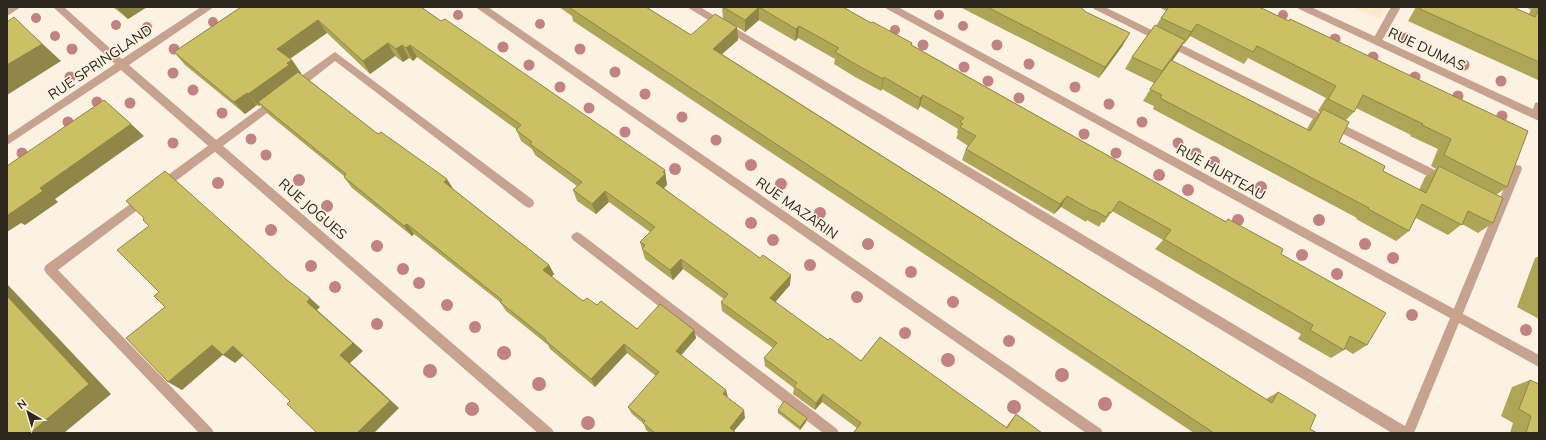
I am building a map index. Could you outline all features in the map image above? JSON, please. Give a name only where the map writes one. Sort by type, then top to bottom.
[{"type":"street","points":[[7,12],[15,7]]},
{"type":"street","name":"RUE JOGUES","points":[[58,7],[548,433]]},
{"type":"street","name":"RUE SPRINGLAND","points":[[7,141],[208,7]]},
{"type":"street","name":"RUE MAZARIN","points":[[481,7],[1097,433]]},
{"type":"street","points":[[693,7],[1404,433]]},
{"type":"street","name":"RUE HURTEAU","points":[[890,7],[1539,361]]},
{"type":"street","points":[[1097,7],[1451,183]]},
{"type":"street","name":"RUE DUMAS","points":[[1302,7],[1538,113]]},
{"type":"street","points":[[1377,42],[1396,7]]},
{"type":"street","points":[[1532,7],[1539,10]]},
{"type":"street","points":[[208,433],[50,269],[335,56],[530,203]]},
{"type":"street","points":[[1408,433],[1456,316],[1497,206],[1517,169]]},
{"type":"street","points":[[577,237],[833,433]]},
{"type":"shaded area","points":[[1353,7],[1387,7],[1380,19]]},
{"type":"building","points":[[241,7],[421,7],[441,21],[445,19],[665,170],[663,172],[665,174],[656,183],[760,258],[763,255],[791,275],[770,298],[828,340],[830,338],[861,361],[880,337],[1007,428],[1016,414],[1042,433],[855,433],[854,432],[861,423],[823,394],[816,403],[794,386],[797,383],[764,358],[777,343],[721,302],[728,294],[681,259],[670,270],[642,249],[645,245],[640,242],[655,227],[605,191],[592,204],[573,190],[582,182],[530,144],[532,142],[516,130],[521,125],[410,45],[406,48],[402,45],[396,49],[388,43],[363,61],[318,20],[277,49],[292,60],[287,63],[289,65],[234,102],[174,52]]},
{"type":"building","points":[[646,7],[691,35],[715,14],[737,27],[713,49],[1272,403],[1278,392],[1316,415],[1310,429],[1317,433],[1214,433],[570,8]]},
{"type":"building","points":[[723,7],[759,7],[745,20]]},
{"type":"building","points":[[759,7],[843,7],[871,23],[873,22],[912,43],[911,45],[1226,222],[1228,219],[1283,249],[1281,254],[1386,313],[1367,345],[1350,336],[1344,350],[1310,330],[1313,325],[1164,239],[1171,230],[1119,201],[1111,213],[1109,212],[1106,217],[1067,196],[1060,204],[966,149],[976,136],[960,127],[963,124],[960,122],[964,118],[923,95],[920,98],[884,77],[883,79],[857,65],[835,52],[839,48],[799,26],[796,29]]},
{"type":"building","points":[[987,7],[1080,7],[1086,12],[1130,33],[1105,67]]},
{"type":"building","points":[[1169,7],[1259,7],[1289,21],[1290,19],[1528,131],[1507,187],[1444,155],[1451,139],[1422,125],[1423,124],[1363,95],[1354,112],[1328,99],[1336,86],[1257,46],[1253,52],[1197,24],[1191,32],[1161,18]]},
{"type":"building","points":[[1421,7],[1513,7],[1535,17],[1539,9],[1539,62],[1420,9]]},
{"type":"building","points":[[14,17],[42,44],[7,65],[7,22]]},
{"type":"building","points":[[1155,25],[1185,40],[1162,71],[1132,57]]},
{"type":"building","points":[[1171,60],[1310,131],[1323,109],[1349,122],[1339,142],[1385,166],[1383,171],[1426,193],[1439,166],[1503,198],[1493,223],[1468,211],[1462,225],[1422,204],[1409,231],[1368,209],[1369,208],[1160,98],[1162,95],[1150,89]]},
{"type":"building","points":[[298,72],[378,134],[381,132],[447,179],[444,182],[549,265],[543,270],[583,301],[587,298],[597,305],[601,301],[637,329],[660,304],[694,330],[676,351],[726,390],[723,394],[744,410],[730,428],[735,432],[655,433],[643,423],[645,421],[628,407],[659,372],[624,344],[591,379],[545,340],[546,339],[500,302],[502,300],[407,224],[404,226],[344,177],[346,174],[258,102]]},
{"type":"building","points":[[104,100],[131,124],[40,188],[43,191],[8,215],[7,166]]},
{"type":"building","points":[[165,171],[287,280],[310,298],[307,302],[353,343],[340,355],[390,401],[357,433],[317,433],[287,404],[290,401],[233,346],[223,355],[212,345],[168,382],[126,338],[165,307],[154,296],[159,292],[117,250],[149,226],[143,220],[144,218],[126,201]]},
{"type":"building","points":[[7,296],[89,384],[30,433],[7,433]]},
{"type":"building","points":[[1530,380],[1539,384],[1539,433],[1526,433],[1531,416],[1519,409]]},
{"type":"building","points":[[784,401],[807,418],[800,427],[778,410]]}]
